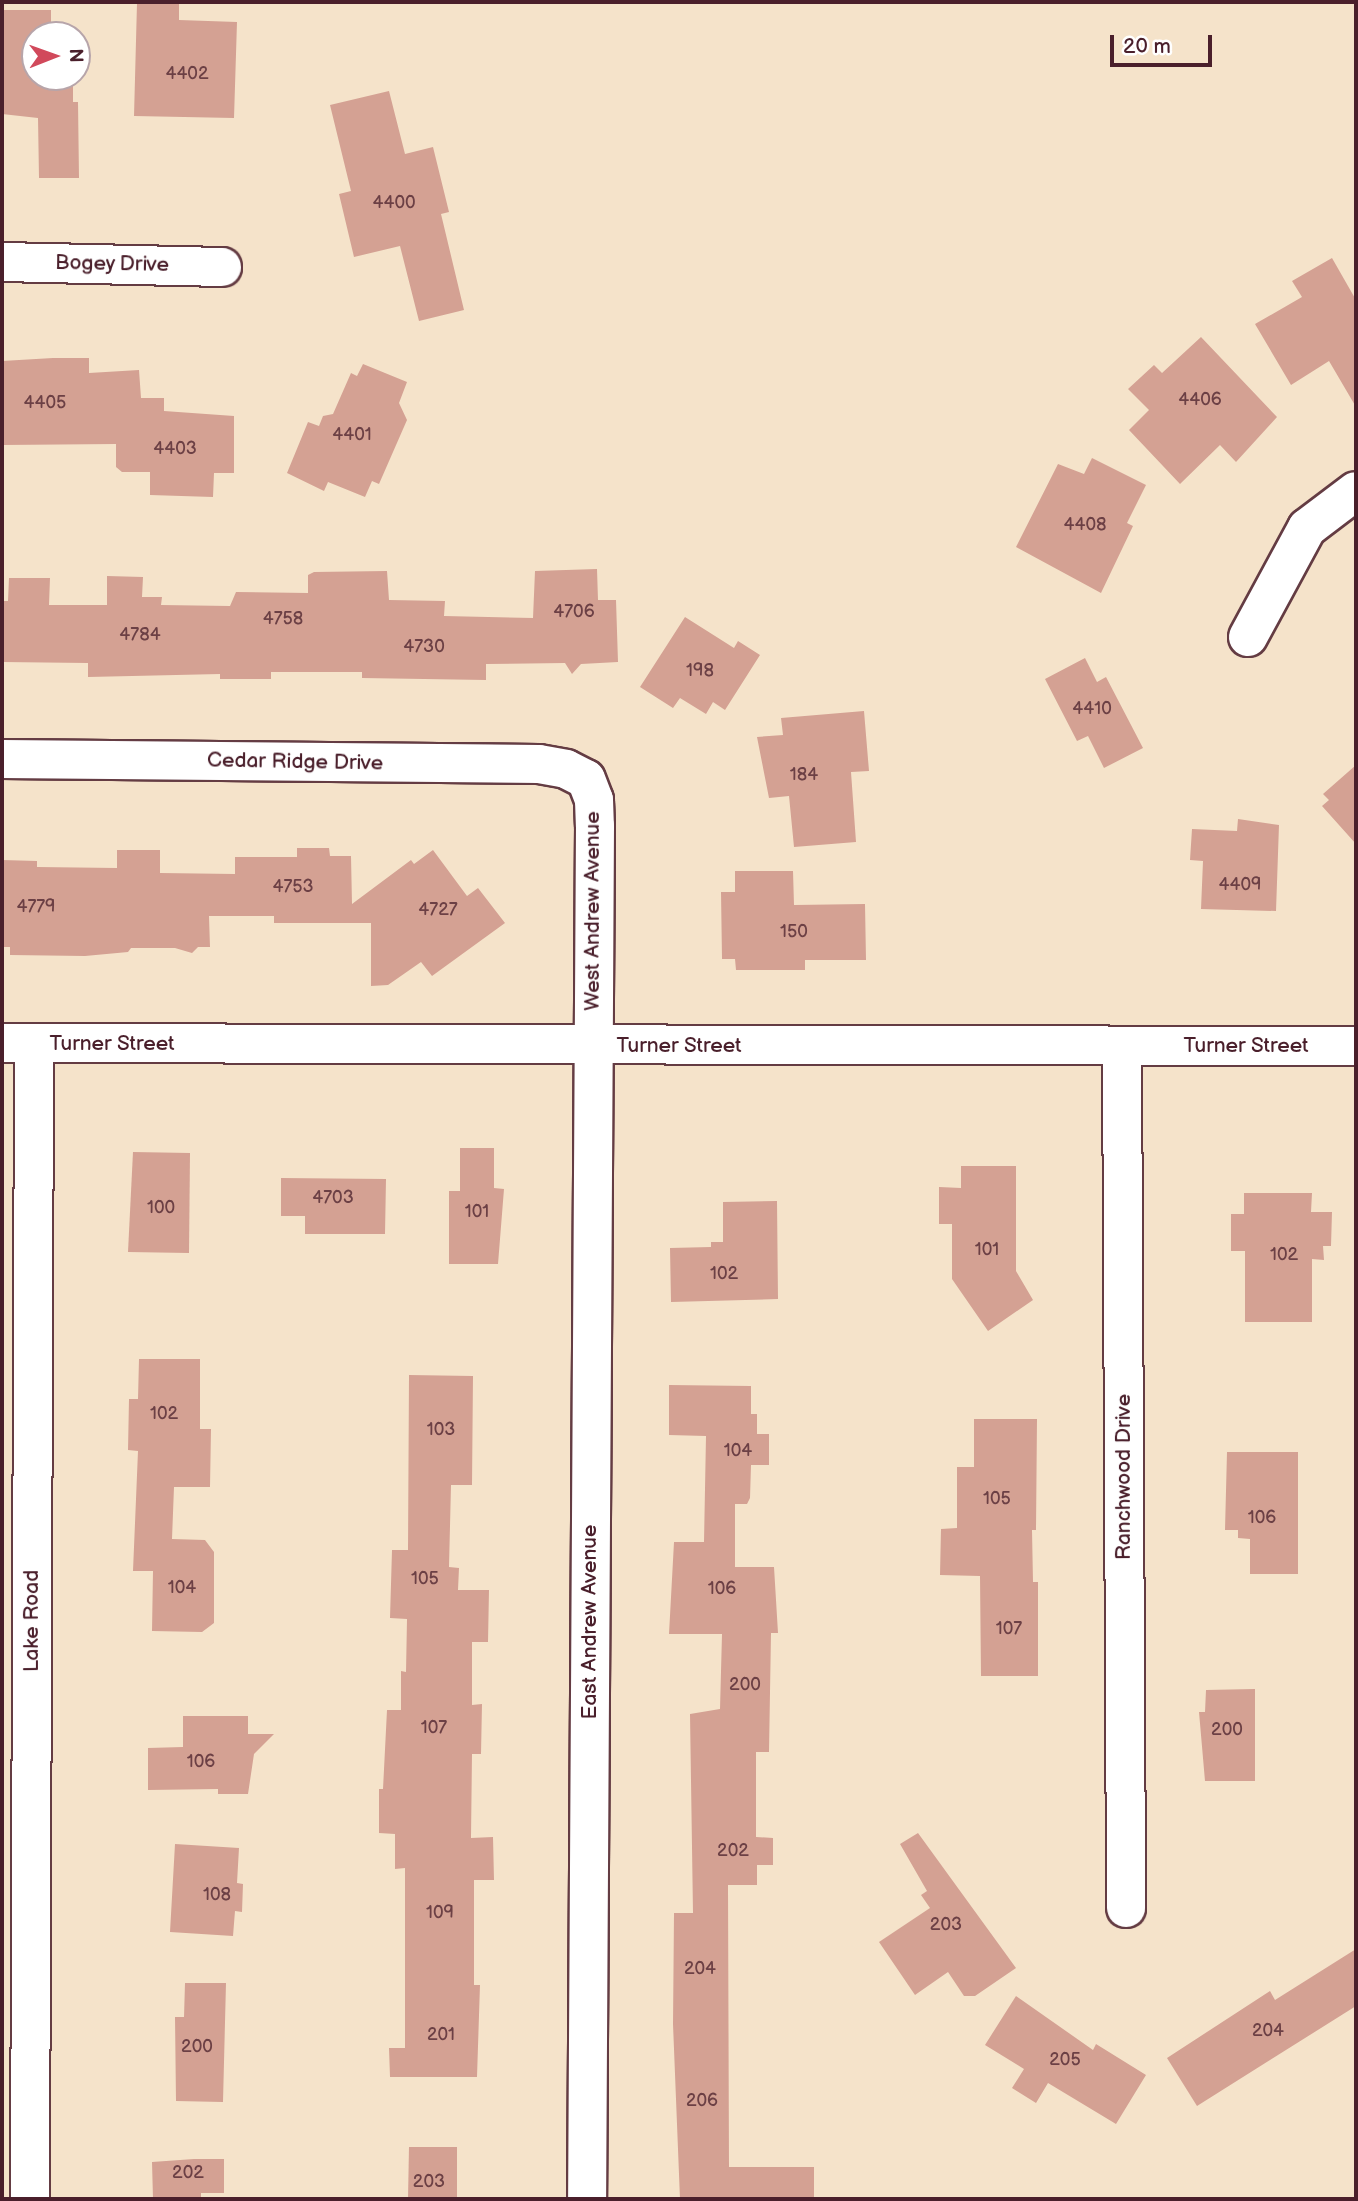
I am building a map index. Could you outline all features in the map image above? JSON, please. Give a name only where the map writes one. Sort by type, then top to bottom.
[{"type":"street","name":"Bogey Drive","points":[[2,262],[222,267]]},
{"type":"street","points":[[1248,637],[1307,528],[1356,491]]},
{"type":"street","name":"Cedar Ridge Drive","points":[[2,759],[538,764],[566,768],[586,779]]},
{"type":"street","name":"West Andrew Avenue","points":[[586,779],[594,800],[595,826],[592,1046]]},
{"type":"street","name":"Turner Street","points":[[18,1043],[1356,1046]]},
{"type":"street","name":"Lake Road","points":[[18,1043],[30,2199]]},
{"type":"street","name":"East Andrew Avenue","points":[[587,2199],[592,1046]]},
{"type":"street","name":"Ranchwood Drive","points":[[1122,1046],[1126,1908]]},
{"type":"building","points":[[137,3],[179,4],[179,20],[237,22],[234,118],[134,116]]},
{"type":"building","points":[[2,10],[51,10],[51,21],[21,21],[21,91],[73,91],[73,102],[78,102],[79,178],[39,178],[38,118],[2,114]]},
{"type":"building","points":[[389,91],[405,154],[433,147],[449,212],[441,214],[464,310],[419,321],[400,246],[354,257],[339,194],[351,191],[330,105]]},
{"type":"building","points":[[1332,258],[1356,300],[1356,407],[1329,361],[1291,385],[1255,324],[1302,297],[1292,281]]},
{"type":"building","points":[[1201,337],[1277,417],[1236,462],[1220,445],[1180,484],[1129,430],[1149,410],[1128,389],[1154,365],[1162,373]]},
{"type":"building","points":[[89,358],[89,373],[139,370],[141,398],[164,398],[164,411],[234,416],[234,473],[214,473],[213,497],[150,495],[150,472],[122,472],[116,467],[116,444],[2,445],[2,361]]},
{"type":"building","points":[[363,364],[407,382],[399,403],[407,420],[379,484],[372,481],[365,497],[328,482],[324,491],[287,473],[308,422],[319,426],[323,416],[333,414],[351,373],[357,376]]},
{"type":"building","points":[[1092,458],[1146,485],[1127,523],[1133,526],[1101,593],[1016,547],[1058,464],[1084,474]]},
{"type":"building","points":[[597,569],[598,600],[616,600],[618,662],[581,664],[572,674],[565,663],[486,664],[486,680],[362,678],[362,672],[271,672],[271,679],[220,679],[220,674],[88,677],[88,663],[2,662],[2,601],[8,601],[9,578],[50,578],[49,605],[107,605],[107,576],[143,577],[142,597],[162,597],[161,605],[230,606],[236,592],[308,593],[308,575],[314,572],[387,571],[389,600],[445,601],[444,616],[533,618],[535,571]]},
{"type":"building","points":[[685,617],[734,648],[738,641],[760,655],[725,710],[713,702],[706,714],[680,698],[673,708],[640,687]]},
{"type":"building","points":[[1085,658],[1097,682],[1106,677],[1143,748],[1104,768],[1088,736],[1077,741],[1045,679]]},
{"type":"building","points":[[864,711],[869,771],[851,772],[856,842],[794,847],[789,796],[769,798],[757,737],[783,735],[781,718]]},
{"type":"building","points":[[1356,765],[1356,844],[1322,806],[1329,800],[1323,794]]},
{"type":"building","points":[[1238,819],[1279,825],[1276,911],[1201,909],[1203,861],[1190,860],[1192,829],[1237,831]]},
{"type":"building","points":[[297,848],[329,848],[330,856],[351,856],[352,904],[411,860],[414,864],[433,850],[467,896],[478,888],[505,923],[432,976],[421,962],[388,985],[371,986],[371,923],[274,923],[274,916],[209,916],[210,947],[198,947],[192,953],[175,948],[131,948],[128,952],[85,956],[10,955],[10,947],[2,947],[2,860],[37,861],[37,867],[117,868],[117,850],[160,850],[160,873],[235,874],[235,857],[297,857]]},
{"type":"building","points":[[735,871],[793,871],[794,905],[865,904],[866,960],[805,960],[805,970],[736,970],[735,959],[722,959],[721,892],[735,892]]},
{"type":"building","points":[[460,1148],[494,1148],[494,1188],[504,1189],[498,1264],[449,1264],[449,1191],[460,1191]]},
{"type":"building","points":[[133,1152],[190,1153],[189,1253],[128,1252]]},
{"type":"building","points":[[961,1166],[1016,1166],[1016,1271],[1033,1300],[988,1331],[952,1279],[952,1224],[939,1224],[939,1187],[961,1188]]},
{"type":"building","points":[[281,1178],[386,1179],[385,1234],[305,1234],[305,1216],[281,1216]]},
{"type":"building","points":[[1244,1193],[1312,1193],[1311,1212],[1332,1212],[1331,1246],[1323,1246],[1324,1260],[1312,1259],[1312,1322],[1245,1322],[1245,1251],[1231,1251],[1231,1214],[1244,1214]]},
{"type":"building","points":[[777,1201],[778,1299],[671,1302],[670,1248],[711,1247],[711,1242],[723,1242],[723,1202]]},
{"type":"building","points":[[139,1359],[200,1359],[200,1429],[211,1429],[210,1487],[174,1487],[172,1539],[205,1540],[214,1552],[214,1623],[202,1632],[152,1631],[153,1571],[133,1571],[138,1451],[128,1450],[129,1399],[138,1399]]},
{"type":"building","points":[[409,1375],[473,1376],[472,1485],[451,1485],[449,1567],[459,1568],[458,1590],[489,1590],[488,1642],[472,1642],[472,1705],[482,1704],[481,1754],[472,1754],[471,1838],[493,1837],[494,1880],[474,1880],[474,1985],[480,1985],[477,2077],[390,2077],[389,2048],[405,2048],[405,1868],[395,1869],[395,1834],[379,1833],[379,1789],[383,1789],[387,1710],[401,1710],[401,1671],[406,1672],[407,1619],[390,1618],[392,1550],[408,1550]]},
{"type":"building","points":[[669,1385],[751,1386],[751,1414],[757,1414],[757,1434],[769,1434],[769,1465],[751,1465],[750,1498],[747,1504],[735,1504],[735,1567],[774,1567],[778,1633],[771,1633],[769,1752],[756,1752],[756,1837],[773,1838],[773,1865],[757,1865],[757,1885],[728,1885],[729,2167],[814,2167],[814,2199],[680,2199],[673,2024],[674,1913],[693,1913],[690,1714],[720,1709],[722,1634],[669,1634],[674,1542],[704,1542],[706,1436],[669,1435]]},
{"type":"building","points":[[974,1419],[1037,1419],[1036,1530],[1032,1530],[1033,1582],[1038,1582],[1038,1676],[981,1676],[980,1576],[940,1575],[941,1529],[957,1528],[957,1467],[974,1467]]},
{"type":"building","points":[[1227,1452],[1298,1452],[1298,1574],[1250,1574],[1250,1539],[1238,1538],[1238,1530],[1225,1530]]},
{"type":"building","points":[[1255,1689],[1255,1781],[1205,1781],[1199,1712],[1205,1712],[1206,1690]]},
{"type":"building","points":[[183,1716],[248,1716],[248,1734],[274,1734],[254,1754],[248,1794],[218,1794],[218,1789],[148,1790],[148,1748],[183,1747]]},
{"type":"building","points":[[918,1833],[1016,1968],[975,1996],[964,1996],[948,1972],[915,1995],[879,1942],[930,1908],[921,1895],[927,1891],[900,1844]]},
{"type":"building","points":[[175,1844],[239,1848],[237,1883],[243,1884],[242,1912],[235,1911],[233,1936],[170,1932]]},
{"type":"building","points":[[1356,1949],[1356,2006],[1197,2106],[1167,2058],[1270,1991],[1275,2000]]},
{"type":"building","points":[[185,1983],[226,1983],[223,2102],[176,2101],[175,2017],[184,2017]]},
{"type":"building","points":[[1016,1996],[1093,2050],[1096,2044],[1146,2075],[1116,2124],[1048,2083],[1036,2103],[1012,2088],[1024,2069],[985,2045]]},
{"type":"building","points":[[409,2147],[457,2147],[457,2199],[408,2199]]},
{"type":"building","points":[[224,2159],[224,2193],[201,2193],[201,2199],[153,2199],[152,2162]]}]
